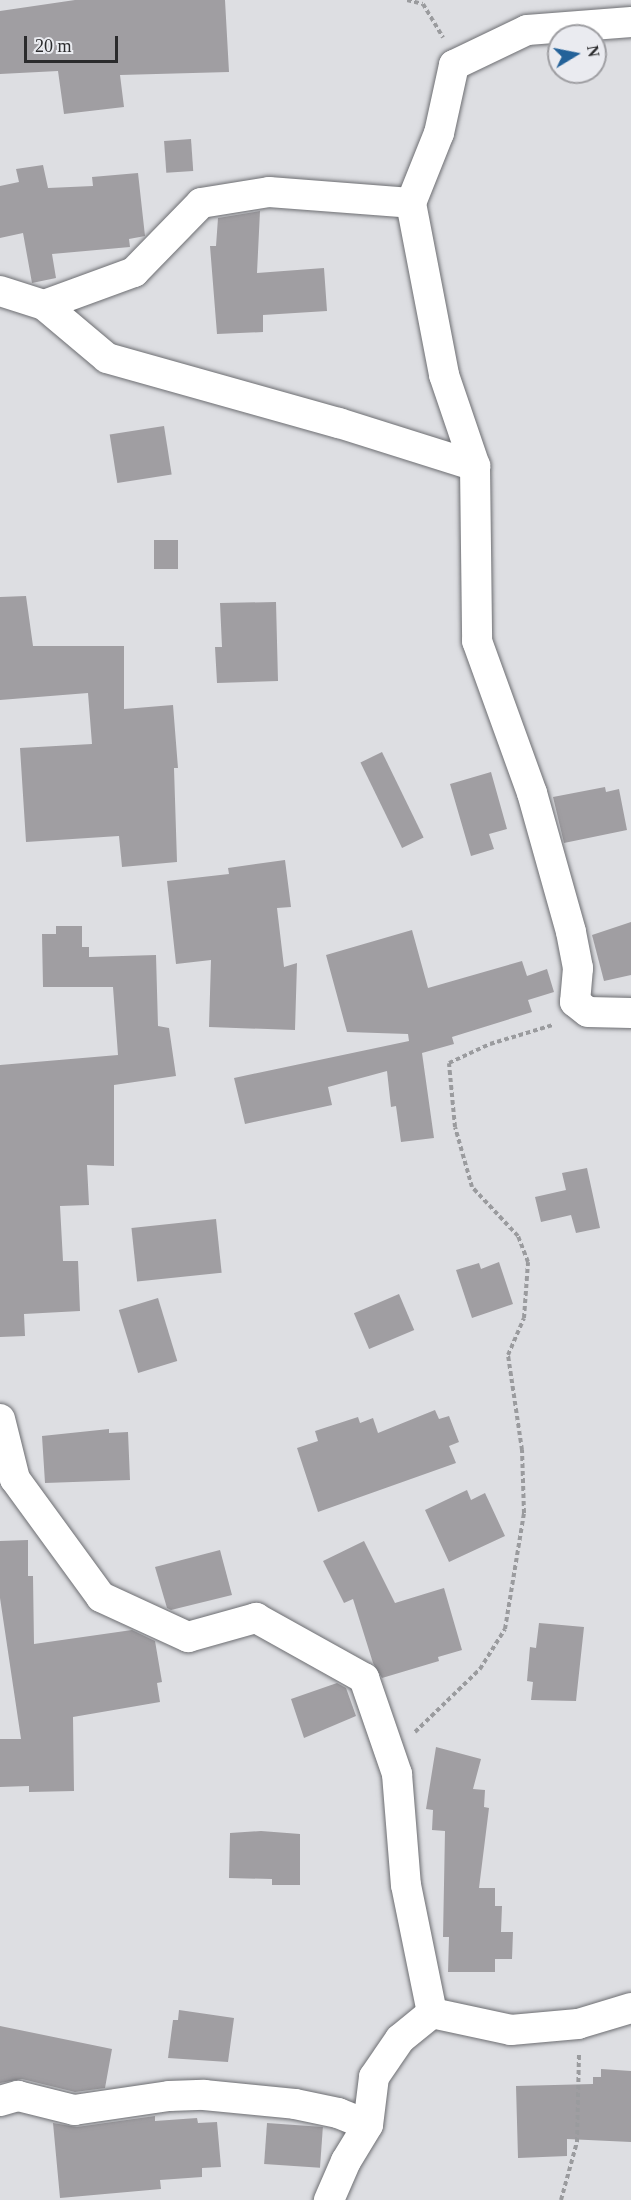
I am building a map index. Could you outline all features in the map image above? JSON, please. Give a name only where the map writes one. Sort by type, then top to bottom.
[{"type":"street","points":[[631,22],[527,30],[454,65],[439,133],[411,203],[444,375],[475,466],[477,641],[532,793],[568,921],[578,968],[575,1002],[580,1009],[631,1013]]},
{"type":"street","points":[[44,305],[134,272],[201,203],[269,192],[411,203]]},
{"type":"street","points":[[0,291],[44,305],[107,358],[339,423],[475,466]]},
{"type":"street","points":[[0,1419],[15,1479],[101,1596],[188,1636],[256,1618],[364,1678],[397,1774],[406,1885],[432,2013]]},
{"type":"street","points":[[432,2013],[511,2030],[578,2024],[631,2008]]},
{"type":"street","points":[[329,2200],[346,2161],[368,2125],[374,2077],[400,2039],[432,2013]]},
{"type":"street","points":[[0,2102],[18,2096],[74,2110],[169,2096],[204,2095],[295,2104],[338,2113],[368,2125]]},
{"type":"path","points":[[407,0],[423,4],[437,23],[454,65]]},
{"type":"path","points":[[389,1751],[425,1724],[480,1669],[505,1629],[524,1513],[522,1450],[508,1355],[524,1318],[528,1262],[518,1236],[472,1188],[455,1127],[449,1063],[489,1044],[550,1027],[580,1009]]},
{"type":"path","points":[[561,2200],[577,2142],[578,2024]]},
{"type":"building","points":[[75,0],[225,0],[229,72],[120,75],[124,107],[64,114],[58,71],[0,74],[0,11]]},
{"type":"building","points":[[191,139],[193,171],[166,173],[164,141]]},
{"type":"building","points":[[43,165],[48,188],[93,186],[92,177],[138,173],[145,236],[129,239],[130,247],[52,254],[56,278],[32,283],[23,233],[0,238],[0,186],[19,182],[16,169]]},
{"type":"building","points":[[260,211],[257,273],[324,268],[327,311],[263,315],[263,332],[217,334],[210,246],[216,246],[218,218]]},
{"type":"building","points":[[164,426],[172,474],[117,483],[110,435]]},
{"type":"building","points":[[154,540],[178,540],[178,569],[154,569]]},
{"type":"building","points":[[26,596],[33,646],[124,646],[124,709],[173,705],[178,768],[174,768],[177,862],[122,867],[119,836],[26,842],[20,748],[92,744],[88,693],[0,700],[0,597]]},
{"type":"building","points":[[276,602],[278,681],[217,683],[215,647],[222,647],[220,603]]},
{"type":"building","points":[[382,752],[424,837],[402,848],[360,763]]},
{"type":"building","points":[[491,772],[507,829],[489,834],[494,849],[471,856],[450,784]]},
{"type":"building","points":[[605,787],[606,792],[619,789],[627,830],[564,843],[553,797]]},
{"type":"building","points":[[285,860],[291,907],[277,908],[284,967],[297,963],[295,1030],[209,1027],[211,960],[176,964],[167,881],[229,874],[228,868]]},
{"type":"building","points":[[631,922],[631,975],[604,981],[592,935]]},
{"type":"building","points":[[56,926],[82,926],[82,947],[89,947],[89,957],[156,955],[158,1026],[169,1028],[176,1076],[114,1085],[114,1166],[87,1165],[89,1205],[60,1206],[63,1261],[78,1261],[80,1311],[24,1314],[25,1336],[0,1337],[0,1065],[118,1055],[113,987],[43,987],[42,934],[56,934]]},
{"type":"building","points":[[412,930],[428,988],[522,961],[527,976],[547,969],[554,992],[528,1000],[532,1012],[452,1037],[454,1044],[422,1053],[434,1138],[401,1142],[396,1106],[391,1107],[387,1071],[328,1087],[332,1105],[245,1124],[234,1078],[409,1041],[408,1034],[347,1032],[326,955]]},
{"type":"building","points":[[587,1168],[600,1228],[576,1233],[571,1215],[541,1222],[535,1197],[566,1190],[562,1173]]},
{"type":"building","points":[[216,1219],[222,1273],[137,1282],[131,1228]]},
{"type":"building","points":[[499,1262],[513,1304],[472,1318],[456,1270],[479,1263],[481,1269]]},
{"type":"building","points":[[399,1294],[414,1330],[369,1349],[354,1313]]},
{"type":"building","points":[[158,1298],[177,1361],[138,1373],[119,1310]]},
{"type":"building","points":[[435,1410],[439,1419],[449,1416],[459,1442],[449,1446],[456,1463],[318,1512],[297,1448],[318,1441],[315,1431],[358,1417],[360,1423],[373,1418],[378,1433]]},
{"type":"building","points":[[109,1429],[109,1433],[128,1432],[130,1480],[45,1483],[42,1436]]},
{"type":"building","points":[[467,1490],[471,1500],[485,1493],[505,1536],[449,1562],[425,1510]]},
{"type":"building","points":[[28,1540],[28,1576],[33,1576],[34,1644],[132,1630],[155,1641],[162,1682],[157,1683],[160,1702],[73,1717],[74,1791],[29,1792],[29,1786],[0,1787],[0,1739],[21,1739],[0,1598],[0,1541]]},
{"type":"building","points":[[364,1541],[395,1603],[444,1588],[462,1650],[438,1657],[439,1661],[382,1678],[373,1663],[353,1599],[344,1603],[323,1561]]},
{"type":"building","points":[[220,1550],[232,1595],[171,1610],[167,1608],[155,1567]]},
{"type":"building","points":[[539,1623],[584,1627],[576,1701],[531,1700],[533,1682],[527,1681],[530,1647],[536,1648]]},
{"type":"building","points":[[337,1683],[346,1688],[356,1716],[304,1738],[291,1699]]},
{"type":"building","points":[[436,1747],[481,1759],[473,1789],[485,1790],[484,1807],[489,1808],[479,1888],[495,1888],[495,1906],[502,1906],[501,1932],[513,1932],[512,1959],[495,1959],[495,1972],[448,1972],[449,1937],[443,1937],[445,1831],[432,1830],[433,1810],[426,1809]]},
{"type":"building","points":[[261,1831],[300,1834],[300,1885],[272,1885],[272,1879],[229,1878],[230,1833]]},
{"type":"building","points":[[179,2010],[234,2018],[228,2062],[168,2058],[173,2020],[178,2020]]},
{"type":"building","points":[[0,2026],[112,2049],[105,2088],[75,2092],[22,2079],[0,2083]]},
{"type":"building","points":[[601,2069],[631,2071],[631,2142],[567,2139],[567,2156],[518,2158],[516,2086],[593,2084],[593,2077],[601,2077]]},
{"type":"building","points":[[155,2116],[155,2121],[197,2118],[198,2123],[217,2122],[221,2167],[202,2168],[202,2177],[160,2180],[161,2189],[60,2198],[53,2123],[77,2127]]},
{"type":"building","points":[[267,2123],[323,2127],[320,2168],[264,2164]]}]
